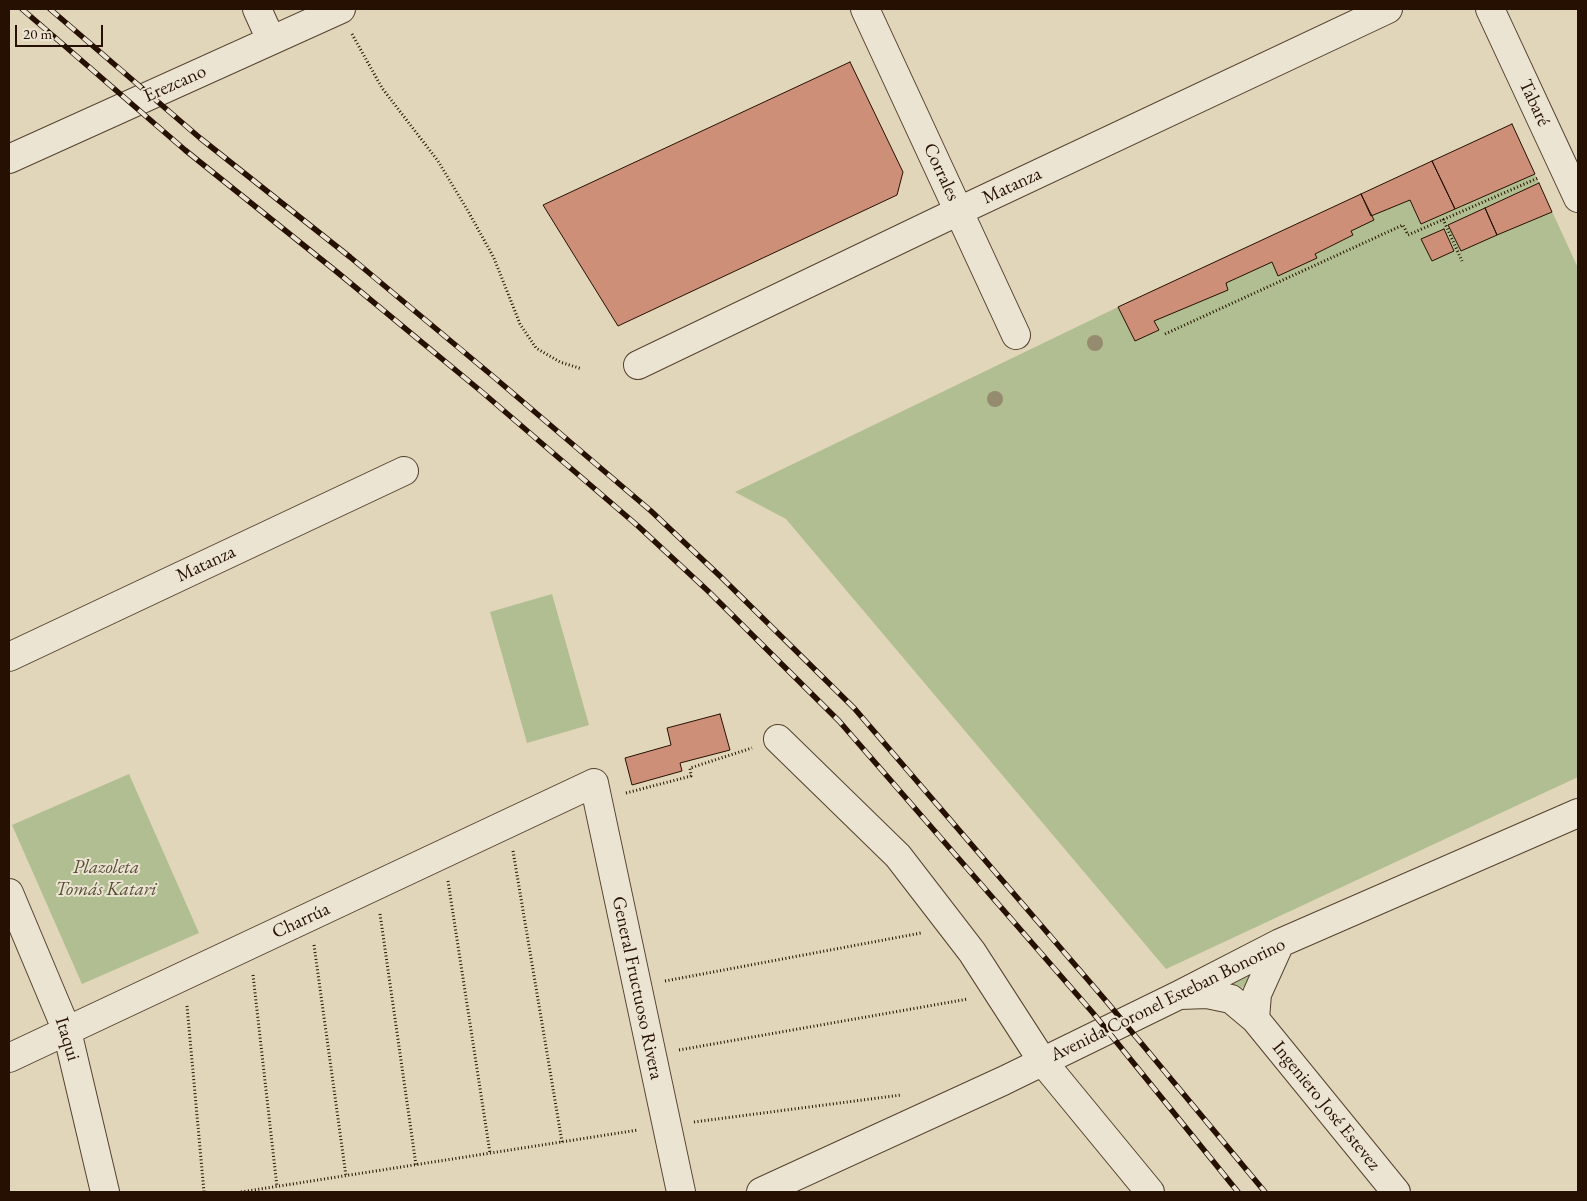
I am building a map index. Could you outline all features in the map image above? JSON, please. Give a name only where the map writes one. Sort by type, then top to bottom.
[{"type":"street","points":[[257,9],[271,40]]},
{"type":"street","name":"Erezcano","points":[[9,159],[341,9]]},
{"type":"street","name":"Corrales","points":[[865,9],[1016,335]]},
{"type":"street","name":"Matanza","points":[[638,365],[1388,9]]},
{"type":"street","name":"Tabaré","points":[[1490,9],[1578,198]]},
{"type":"street","name":"Matanza","points":[[9,657],[404,471]]},
{"type":"street","points":[[778,739],[898,856],[972,952],[1043,1062],[1150,1192]]},
{"type":"street","name":"Charrúa","points":[[9,1058],[508,824],[596,792]]},
{"type":"street","name":"General Fructuoso Rivera","points":[[596,792],[680,1192]]},
{"type":"street","name":"Avenida Coronel Esteban Bonorino","points":[[761,1192],[1043,1062],[1280,943],[1578,813]]},
{"type":"street","name":"Itaqui","points":[[9,893],[67,1031],[105,1192]]},
{"type":"street","points":[[1256,1019],[1257,994],[1280,943]]},
{"type":"street","name":"Ingeniero José Estevez","points":[[1178,995],[1207,994],[1231,999],[1256,1019],[1396,1192]]},
{"type":"path","points":[[341,9],[354,39],[382,88],[438,161],[468,211],[494,258],[520,324],[536,348],[560,362],[582,369]]},
{"type":"path","points":[[1166,334],[1403,225],[1408,235],[1564,166]]},
{"type":"path","points":[[1443,220],[1462,261]]},
{"type":"path","points":[[596,792],[691,776],[690,768],[778,739]]},
{"type":"path","points":[[508,824],[562,1142]]},
{"type":"path","points":[[444,854],[490,1153]]},
{"type":"path","points":[[376,886],[416,1165]]},
{"type":"path","points":[[310,917],[346,1176]]},
{"type":"path","points":[[637,986],[952,927]]},
{"type":"path","points":[[250,945],[277,1187]]},
{"type":"path","points":[[184,976],[204,1192]]},
{"type":"path","points":[[652,1055],[999,993]]},
{"type":"path","points":[[241,1192],[666,1125],[904,1094]]},
{"type":"green space","points":[[1512,124],[1578,268],[1578,777],[1166,969],[786,519],[735,492],[1118,307]]},
{"type":"green space","points":[[552,594],[589,725],[527,743],[490,612]]},
{"type":"green space","name":"Plazoleta Tomás Katari","points":[[129,774],[199,933],[82,984],[12,825]]},
{"type":"green space","points":[[1258,963],[1254,981],[1239,989],[1231,985],[1219,984]]},
{"type":"building","points":[[850,62],[903,172],[897,195],[618,326],[543,205]]},
{"type":"building","points":[[1512,124],[1535,174],[1455,209],[1432,161]]},
{"type":"building","points":[[1432,161],[1455,209],[1421,224],[1410,200],[1371,216],[1361,194]]},
{"type":"building","points":[[1539,183],[1552,212],[1497,235],[1485,208]]},
{"type":"building","points":[[1361,194],[1374,220],[1351,231],[1353,235],[1315,254],[1317,258],[1278,276],[1272,262],[1226,283],[1228,290],[1154,321],[1159,330],[1135,341],[1118,307]]},
{"type":"building","points":[[1485,208],[1497,235],[1461,251],[1448,225]]},
{"type":"building","points":[[1444,229],[1454,251],[1432,261],[1421,239]]},
{"type":"building","points":[[720,714],[730,750],[680,763],[682,771],[632,785],[625,758],[671,745],[667,728]]},
{"type":"railway","points":[[22,9],[185,150],[482,392],[638,526],[708,591],[839,721],[1093,1013],[1238,1192]]},
{"type":"railway","points":[[50,9],[200,138],[350,257],[495,378],[651,511],[721,577],[854,708],[1107,1002],[1265,1192]]}]
